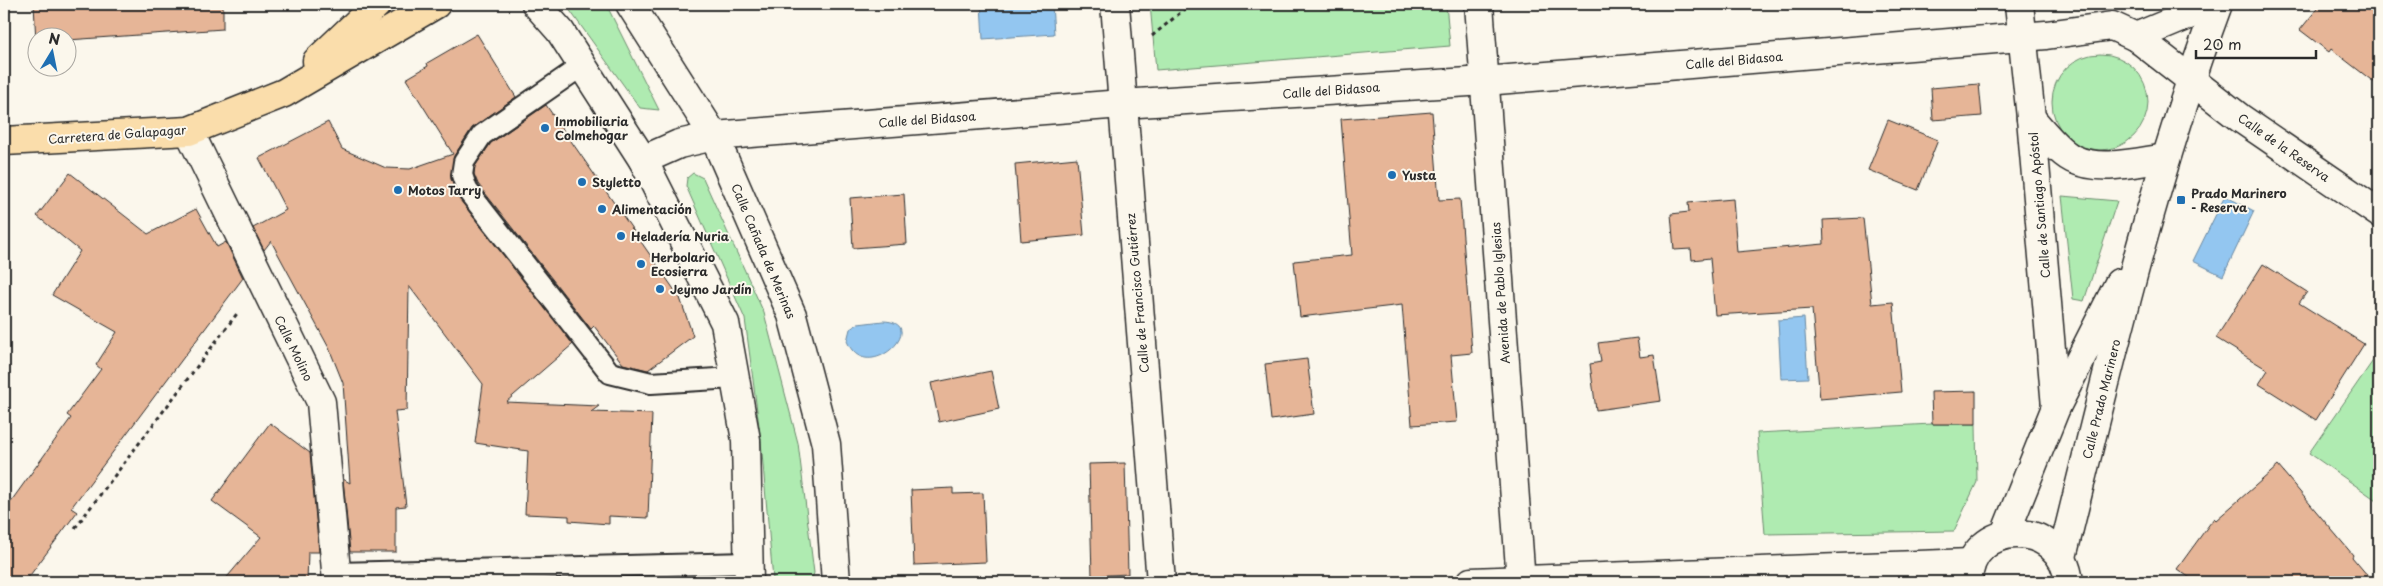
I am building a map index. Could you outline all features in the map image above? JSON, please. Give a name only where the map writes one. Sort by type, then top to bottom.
[{"type":"main road","points":[[284,93],[377,4]]},
{"type":"main road","points":[[284,93],[436,4]]},
{"type":"main road","name":"Carretera de Galapagar","points":[[4,141],[188,131],[284,93]]},
{"type":"street","points":[[536,4],[560,31],[644,160],[725,323],[746,440],[749,572]]},
{"type":"street","name":"Calle Cañada de Merinas","points":[[630,4],[714,136],[795,325],[826,444],[836,582]]},
{"type":"street","name":"Calle de Francisco Gutiérrez","points":[[1115,4],[1161,582]]},
{"type":"street","name":"Avenida de Pablo Iglesias","points":[[1479,4],[1521,580]]},
{"type":"street","name":"Calle de Santiago Apóstol","points":[[2019,4],[2031,118],[2056,407]]},
{"type":"street","name":"Calle Prado Marinero","points":[[2136,37],[2216,4]]},
{"type":"street","name":"Calle Prado Marinero","points":[[2065,570],[2140,241],[2190,79],[2216,4]]},
{"type":"street","points":[[2022,36],[2112,26],[2136,37],[2190,79]]},
{"type":"street","name":"Calle del Bidasoa","points":[[644,160],[680,144],[714,136],[1122,104],[1485,81],[2022,36]]},
{"type":"street","name":"Calle de la Reserva","points":[[2190,79],[2240,118],[2379,213]]},
{"type":"street","points":[[2031,118],[2044,134],[2073,159],[2102,166],[2166,158]]},
{"type":"street","name":"Calle Molino","points":[[188,131],[321,402],[337,578]]},
{"type":"street","name":"Calle Prado Marinero","points":[[2005,534],[2056,407],[2140,241]]},
{"type":"street","points":[[1471,582],[1970,572],[1985,545],[2005,534],[2027,533],[2047,542],[2065,570]]},
{"type":"lane","points":[[583,65],[482,136],[464,162],[462,175],[467,190],[610,373],[651,383],[734,378]]},
{"type":"lane","points":[[337,578],[749,572]]},
{"type":"path","points":[[75,528],[262,280]]},
{"type":"green space","points":[[606,4],[659,110],[640,108],[566,5]]},
{"type":"green space","points":[[1150,4],[1446,4],[1450,46],[1156,70]]},
{"type":"green space","points":[[2100,54],[2118,58],[2134,68],[2144,84],[2148,102],[2144,120],[2134,136],[2118,146],[2100,150],[2082,146],[2066,136],[2056,120],[2052,102],[2056,84],[2066,68],[2082,58]]},
{"type":"green space","points":[[693,173],[703,178],[764,313],[798,443],[814,573],[811,582],[774,582],[773,580],[761,441],[745,319],[686,186],[687,178]]},
{"type":"green space","points":[[2062,196],[2117,201],[2084,301],[2073,299]]},
{"type":"green space","points":[[2379,352],[2379,502],[2309,453]]},
{"type":"green space","points":[[1932,424],[1976,424],[1977,482],[1954,531],[1765,534],[1757,433]]},
{"type":"water","points":[[981,4],[1052,4],[1054,34],[983,39]]},
{"type":"water","points":[[2225,196],[2254,211],[2223,276],[2193,261]]},
{"type":"water","points":[[1804,318],[1808,378],[1781,379],[1778,320]]},
{"type":"water","points":[[883,321],[897,324],[901,331],[899,340],[891,349],[880,356],[868,358],[856,354],[847,341],[850,329],[858,324]]},
{"type":"building","points":[[34,4],[223,4],[223,29],[78,39],[78,28],[35,28]]},
{"type":"building","points":[[2321,4],[2379,4],[2379,86],[2331,49],[2329,52],[2300,30]]},
{"type":"building","points":[[477,34],[516,97],[472,128],[454,156],[451,179],[458,197],[573,344],[506,402],[599,406],[591,412],[652,414],[648,518],[609,516],[609,524],[569,521],[569,516],[525,514],[528,451],[475,443],[483,384],[409,286],[407,410],[395,411],[406,506],[396,507],[396,552],[350,552],[343,479],[350,483],[343,383],[329,348],[271,241],[264,250],[253,228],[286,210],[259,158],[328,122],[342,149],[386,168],[410,169],[453,154],[406,79],[428,66],[427,63]]},
{"type":"building","points":[[1979,84],[1982,116],[1933,120],[1931,88]]},
{"type":"building","points":[[546,105],[680,298],[693,336],[648,370],[623,364],[594,326],[591,329],[478,184],[474,174],[475,166],[491,143]]},
{"type":"building","points":[[1432,112],[1439,200],[1460,199],[1472,353],[1451,355],[1457,422],[1412,425],[1402,305],[1300,317],[1294,261],[1352,255],[1341,119]]},
{"type":"building","points":[[1888,120],[1938,140],[1918,190],[1868,170]]},
{"type":"building","points":[[1077,158],[1084,235],[1021,241],[1015,164]]},
{"type":"building","points":[[70,173],[148,234],[196,209],[217,247],[226,242],[243,278],[71,508],[77,512],[25,582],[4,582],[4,511],[71,418],[67,415],[101,369],[96,365],[117,332],[52,295],[80,251],[37,216]]},
{"type":"building","points":[[904,194],[907,244],[853,248],[850,198]]},
{"type":"building","points":[[1733,199],[1737,252],[1824,244],[1823,220],[1863,218],[1872,304],[1893,302],[1901,392],[1820,399],[1812,309],[1715,315],[1710,258],[1692,260],[1691,249],[1674,250],[1671,214],[1689,212],[1688,203]]},
{"type":"building","points":[[2263,264],[2307,292],[2299,303],[2364,344],[2316,420],[2259,384],[2268,370],[2216,338]]},
{"type":"building","points":[[1637,338],[1640,357],[1654,355],[1661,401],[1596,410],[1590,364],[1601,362],[1598,343]]},
{"type":"building","points":[[1307,359],[1314,414],[1271,420],[1265,364]]},
{"type":"building","points":[[991,371],[999,409],[939,422],[931,383]]},
{"type":"building","points":[[1976,391],[1976,424],[1932,424],[1931,392]]},
{"type":"building","points":[[270,423],[310,453],[319,552],[308,552],[307,582],[223,582],[261,537],[212,501]]},
{"type":"building","points":[[1125,463],[1128,574],[1092,576],[1089,464]]},
{"type":"building","points":[[2278,466],[2353,555],[2352,557],[2373,582],[2196,582],[2177,569],[2214,518],[2216,520]]},
{"type":"building","points":[[953,488],[953,494],[983,493],[986,562],[914,565],[911,490]]},
{"type":"place","name":"Inmobiliaria Colmehogar","points":[[545,128]]},
{"type":"place","name":"Yusta","points":[[1392,175]]},
{"type":"place","name":"Styletto","points":[[582,182]]},
{"type":"place","name":"Motos Tarry","points":[[398,190]]},
{"type":"place","name":"Prado Marinero - Reserva","points":[[2181,200]]},
{"type":"place","name":"Alimentación","points":[[602,209]]},
{"type":"place","name":"Heladería Nuria","points":[[621,236]]},
{"type":"place","name":"Herbolario Ecosierra","points":[[641,264]]},
{"type":"place","name":"Jeymo Jardín","points":[[660,289]]}]
